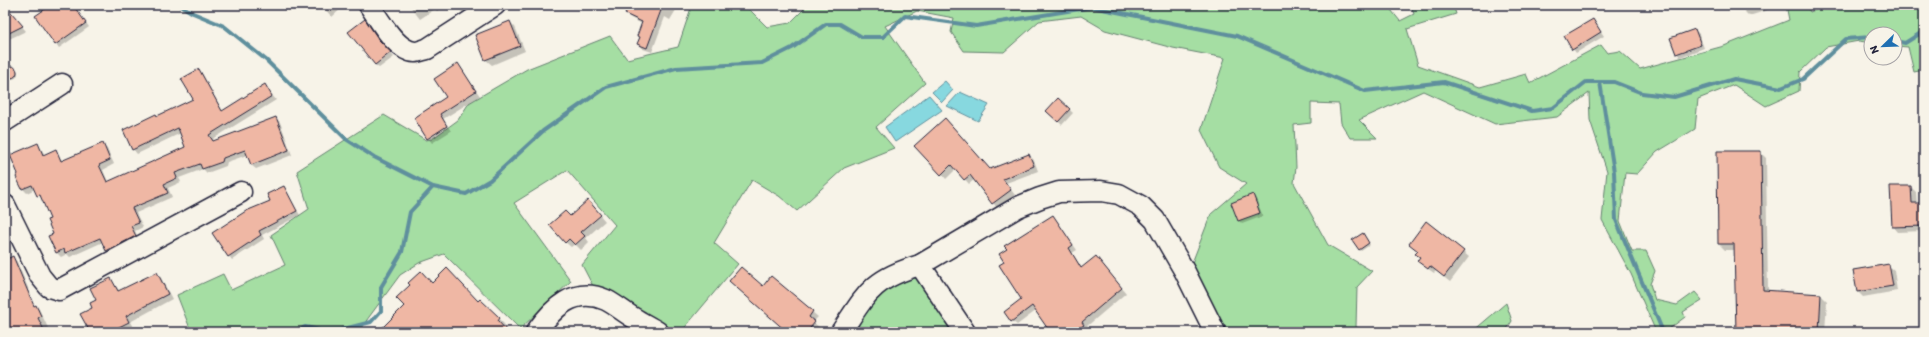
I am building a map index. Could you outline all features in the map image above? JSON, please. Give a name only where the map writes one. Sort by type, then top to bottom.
[{"type":"street","points":[[370,5],[394,40],[404,49],[415,52],[427,49],[495,5]]},
{"type":"street","points":[[5,121],[62,84]]},
{"type":"street","points":[[841,332],[874,285],[903,270],[920,265],[1018,207],[1059,192],[1101,191],[1119,194],[1141,206],[1155,220],[1185,272],[1215,332]]},
{"type":"street","points":[[5,205],[40,276],[49,287],[59,290],[241,192]]},
{"type":"street","points":[[920,265],[966,332]]},
{"type":"street","points":[[536,332],[555,308],[565,301],[582,296],[593,296],[605,300],[658,332]]},
{"type":"green space","points":[[692,5],[743,5],[767,27],[790,23],[808,5],[1387,5],[1400,21],[1414,14],[1411,5],[1453,5],[1456,14],[1407,29],[1418,65],[1480,87],[1526,74],[1530,83],[1601,45],[1607,53],[1620,51],[1640,69],[1724,46],[1789,20],[1786,5],[1806,5],[1810,12],[1827,5],[1924,5],[1924,70],[1914,72],[1908,47],[1903,47],[1903,26],[1863,26],[1863,42],[1859,41],[1826,47],[1800,72],[1799,91],[1766,106],[1734,85],[1698,99],[1695,129],[1657,152],[1637,174],[1625,173],[1620,221],[1632,251],[1646,251],[1655,271],[1650,284],[1655,300],[1677,305],[1695,292],[1702,300],[1683,312],[1685,317],[1669,329],[1670,332],[1656,332],[1631,274],[1602,220],[1607,171],[1590,120],[1589,93],[1557,117],[1495,124],[1423,91],[1359,120],[1377,138],[1350,138],[1341,123],[1339,104],[1311,103],[1311,123],[1294,125],[1296,167],[1294,183],[1328,245],[1372,271],[1357,287],[1356,327],[1366,332],[1224,332],[1190,268],[1211,214],[1246,184],[1219,167],[1201,130],[1225,58],[1173,48],[1105,30],[1081,16],[1039,21],[1004,52],[964,51],[951,32],[954,18],[917,11],[885,26],[925,83],[876,127],[894,148],[844,168],[797,211],[779,196],[752,180],[714,243],[738,264],[681,332],[667,332],[595,290],[582,265],[615,225],[567,170],[514,203],[571,281],[520,329],[444,254],[419,263],[400,275],[358,332],[189,332],[191,331],[177,295],[223,274],[231,290],[285,265],[271,235],[309,209],[297,171],[384,115],[426,140],[432,139],[458,120],[469,103],[527,69],[610,36],[627,59],[678,47]]},
{"type":"green space","points":[[911,274],[920,277],[954,332],[850,332],[870,301]]},
{"type":"green space","points":[[1506,303],[1512,321],[1505,332],[1472,332]]},
{"type":"water","points":[[945,81],[953,90],[942,102],[932,92]]},
{"type":"water","points":[[960,92],[989,105],[978,121],[947,106]]},
{"type":"water","points":[[929,95],[942,110],[895,142],[885,127]]},
{"type":"building","points":[[5,5],[23,26],[5,35]]},
{"type":"building","points":[[51,5],[73,5],[86,23],[55,45],[35,16]]},
{"type":"building","points":[[629,5],[663,5],[647,48],[637,44],[640,37],[637,36],[642,22],[625,14]]},
{"type":"building","points":[[365,19],[379,40],[391,52],[375,65],[348,32]]},
{"type":"building","points":[[1593,19],[1601,32],[1572,50],[1564,36]]},
{"type":"building","points":[[510,21],[520,46],[485,60],[475,35]]},
{"type":"building","points":[[1695,29],[1701,45],[1676,54],[1670,38]]},
{"type":"building","points":[[458,63],[476,91],[440,114],[447,126],[427,139],[414,118],[446,97],[434,79]]},
{"type":"building","points":[[13,66],[16,67],[16,77],[9,78],[6,77],[5,70],[6,67]]},
{"type":"building","points":[[199,69],[222,111],[265,84],[272,96],[209,135],[213,141],[276,117],[289,150],[251,165],[245,150],[223,158],[222,162],[202,169],[200,164],[175,173],[177,178],[164,184],[168,193],[132,208],[139,223],[131,226],[136,236],[106,251],[100,238],[65,253],[64,249],[56,253],[48,236],[53,234],[47,220],[50,219],[40,195],[37,196],[32,185],[22,189],[16,177],[18,174],[10,155],[38,143],[43,155],[56,149],[61,161],[103,143],[110,160],[99,165],[107,182],[185,147],[178,128],[132,150],[123,130],[156,114],[157,116],[193,99],[181,79]]},
{"type":"building","points":[[1058,98],[1070,109],[1058,122],[1046,111]]},
{"type":"building","points":[[945,118],[990,169],[1029,154],[1034,166],[1003,179],[1011,190],[992,204],[970,175],[964,180],[951,165],[941,175],[914,146]]},
{"type":"building","points":[[1717,151],[1761,151],[1763,290],[1821,294],[1819,332],[1736,332],[1734,244],[1718,244]]},
{"type":"building","points":[[284,186],[297,211],[259,231],[261,235],[228,257],[212,233],[246,211],[270,201],[267,194]]},
{"type":"building","points":[[1890,186],[1911,186],[1912,203],[1924,203],[1924,226],[1892,227]]},
{"type":"building","points":[[1253,194],[1260,213],[1238,221],[1231,203]]},
{"type":"building","points":[[588,200],[601,215],[581,232],[585,236],[575,245],[569,239],[565,243],[549,225],[565,211],[570,216]]},
{"type":"building","points":[[1053,215],[1073,245],[1069,248],[1081,268],[1096,256],[1122,288],[1082,322],[1084,325],[1074,332],[1050,332],[1032,306],[1011,322],[1004,312],[1021,299],[999,265],[1004,262],[999,254],[1007,249],[1004,246]]},
{"type":"building","points":[[1426,221],[1464,251],[1444,277],[1430,266],[1428,269],[1417,261],[1420,257],[1415,254],[1418,251],[1409,244]]},
{"type":"building","points":[[1363,233],[1369,243],[1359,250],[1352,240]]},
{"type":"building","points":[[13,256],[34,306],[36,305],[41,316],[38,318],[45,332],[5,332],[5,260]]},
{"type":"building","points":[[1889,264],[1893,286],[1857,292],[1853,270]]},
{"type":"building","points":[[741,267],[763,286],[771,276],[813,311],[809,317],[815,322],[807,332],[787,332],[729,281]]},
{"type":"building","points":[[447,268],[478,301],[480,299],[500,318],[498,321],[508,332],[378,332],[404,306],[396,298],[410,285],[408,283],[421,271],[432,283]]},
{"type":"building","points":[[157,272],[168,294],[126,316],[129,322],[109,332],[90,332],[80,314],[92,308],[90,303],[96,300],[90,288],[111,278],[118,291]]},
{"type":"waterway","points":[[180,5],[193,13],[224,26],[266,60],[346,139],[374,157],[433,187],[466,194],[490,180],[543,131],[606,87],[676,68],[762,63],[792,48],[826,24],[840,24],[862,37],[883,37],[905,16],[976,26],[1092,7],[1237,36],[1365,91],[1444,82],[1532,111],[1553,108],[1586,82],[1614,82],[1642,93],[1674,97],[1734,79],[1781,88],[1803,79],[1846,39],[1863,38]]},
{"type":"waterway","points":[[1903,43],[1905,43],[1924,31]]},
{"type":"waterway","points":[[1600,82],[1614,172],[1616,220],[1663,332]]},
{"type":"waterway","points":[[295,332],[305,327],[320,330],[340,330],[371,322],[381,311],[381,287],[402,252],[410,212],[433,187]]}]
